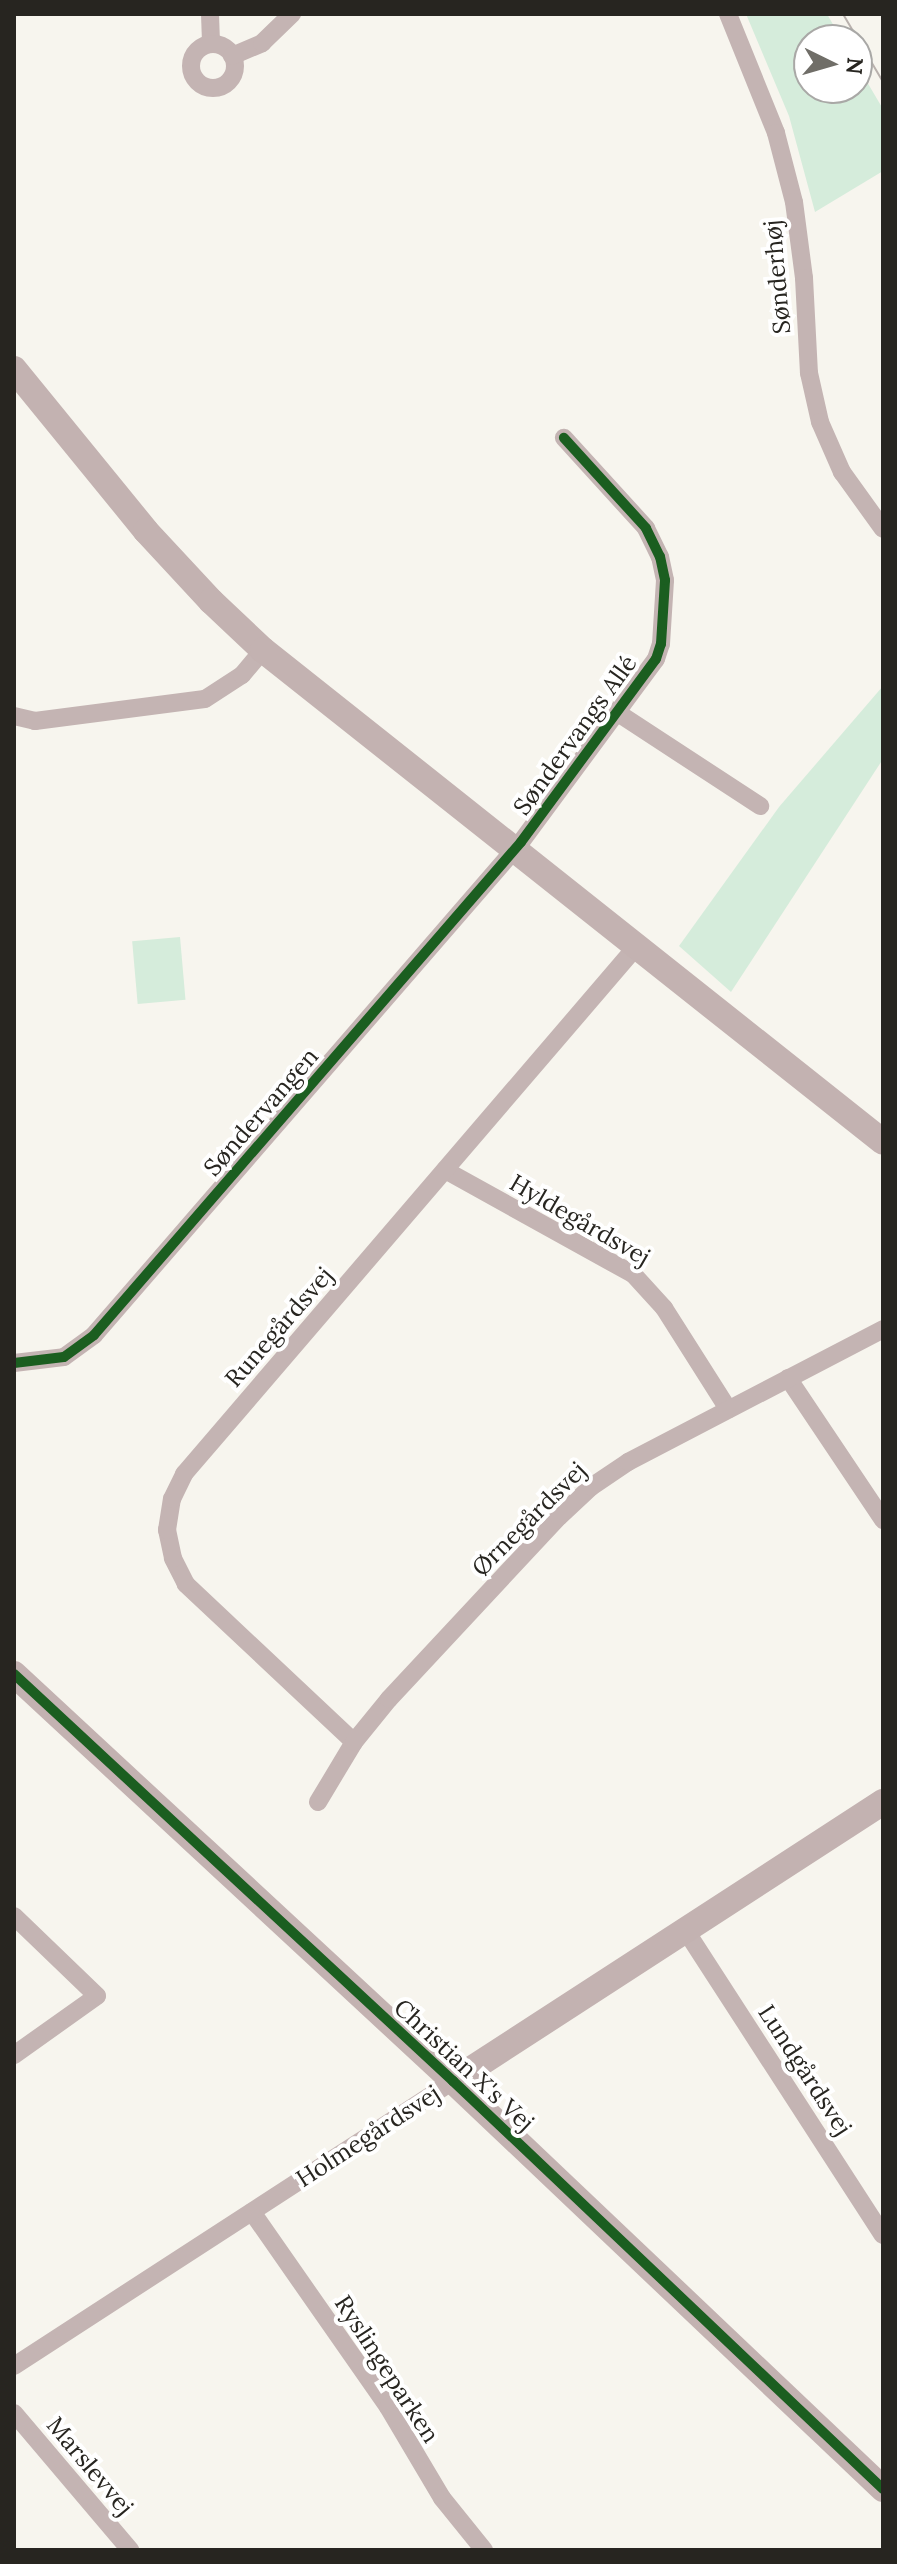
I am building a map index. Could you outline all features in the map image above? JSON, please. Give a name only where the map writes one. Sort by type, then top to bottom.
[{"type":"street","points":[[210,14],[211,44]]},
{"type":"street","points":[[232,56],[262,43],[292,14]]},
{"type":"street","name":"Sønderhøj","points":[[728,14],[776,133],[794,202],[804,278],[809,373],[820,422],[842,472],[883,529]]},
{"type":"street","points":[[211,44],[221,45],[232,56],[235,68],[230,80],[213,87],[201,84],[193,74],[192,62],[197,52],[211,44]]},
{"type":"street","name":"Søndervangs Allé","points":[[14,369],[146,531],[211,601],[263,650],[883,1142]]},
{"type":"street","name":"Søndervangs Allé","points":[[515,849],[618,713],[658,654],[665,580],[660,557],[646,528],[564,438]]},
{"type":"street","points":[[14,716],[35,721],[205,699],[242,675],[263,650]]},
{"type":"street","name":"Søndervangs Allé","points":[[618,713],[760,806]]},
{"type":"street","name":"Søndervangen","points":[[14,1363],[64,1357],[94,1335],[515,849]]},
{"type":"street","name":"Runegårdsvej","points":[[354,1742],[186,1584],[173,1558],[167,1530],[172,1499],[184,1474],[636,947]]},
{"type":"street","name":"Hyldegårdsvej","points":[[445,1170],[633,1274],[664,1308],[728,1409]]},
{"type":"street","name":"Ørnegårdsvej","points":[[318,1802],[354,1742],[389,1699],[559,1517],[591,1487],[628,1462],[883,1329]]},
{"type":"street","points":[[788,1378],[883,1520]]},
{"type":"street","name":"Christian X's Vej","points":[[14,1674],[453,2081],[883,2489]]},
{"type":"street","name":"Holmegårdsvej","points":[[14,2366],[883,1802]]},
{"type":"street","points":[[14,1916],[97,1996],[14,2055]]},
{"type":"street","name":"Lundgårdsvej","points":[[686,1931],[883,2235]]},
{"type":"street","name":"Ryslingeparken","points":[[252,2212],[388,2407],[442,2498],[484,2550]]},
{"type":"street","name":"Marslevvej","points":[[14,2413],[130,2550]]},
{"type":"green space","points":[[746,14],[827,14],[833,24],[793,24],[793,104],[873,104],[873,92],[883,109],[883,171],[815,212],[789,116]]},
{"type":"green space","points":[[883,686],[883,759],[731,992],[679,946],[779,807]]},
{"type":"green space","points":[[180,937],[185,1000],[138,1004],[132,941]]},
{"type":"tram line","points":[[843,14],[883,82]]},
{"type":"cycle path","points":[[14,1363],[64,1357],[94,1335],[521,842],[656,659],[661,644],[665,580],[660,557],[646,528],[564,438]]},
{"type":"cycle path","points":[[14,1674],[453,2081],[883,2489]]}]
